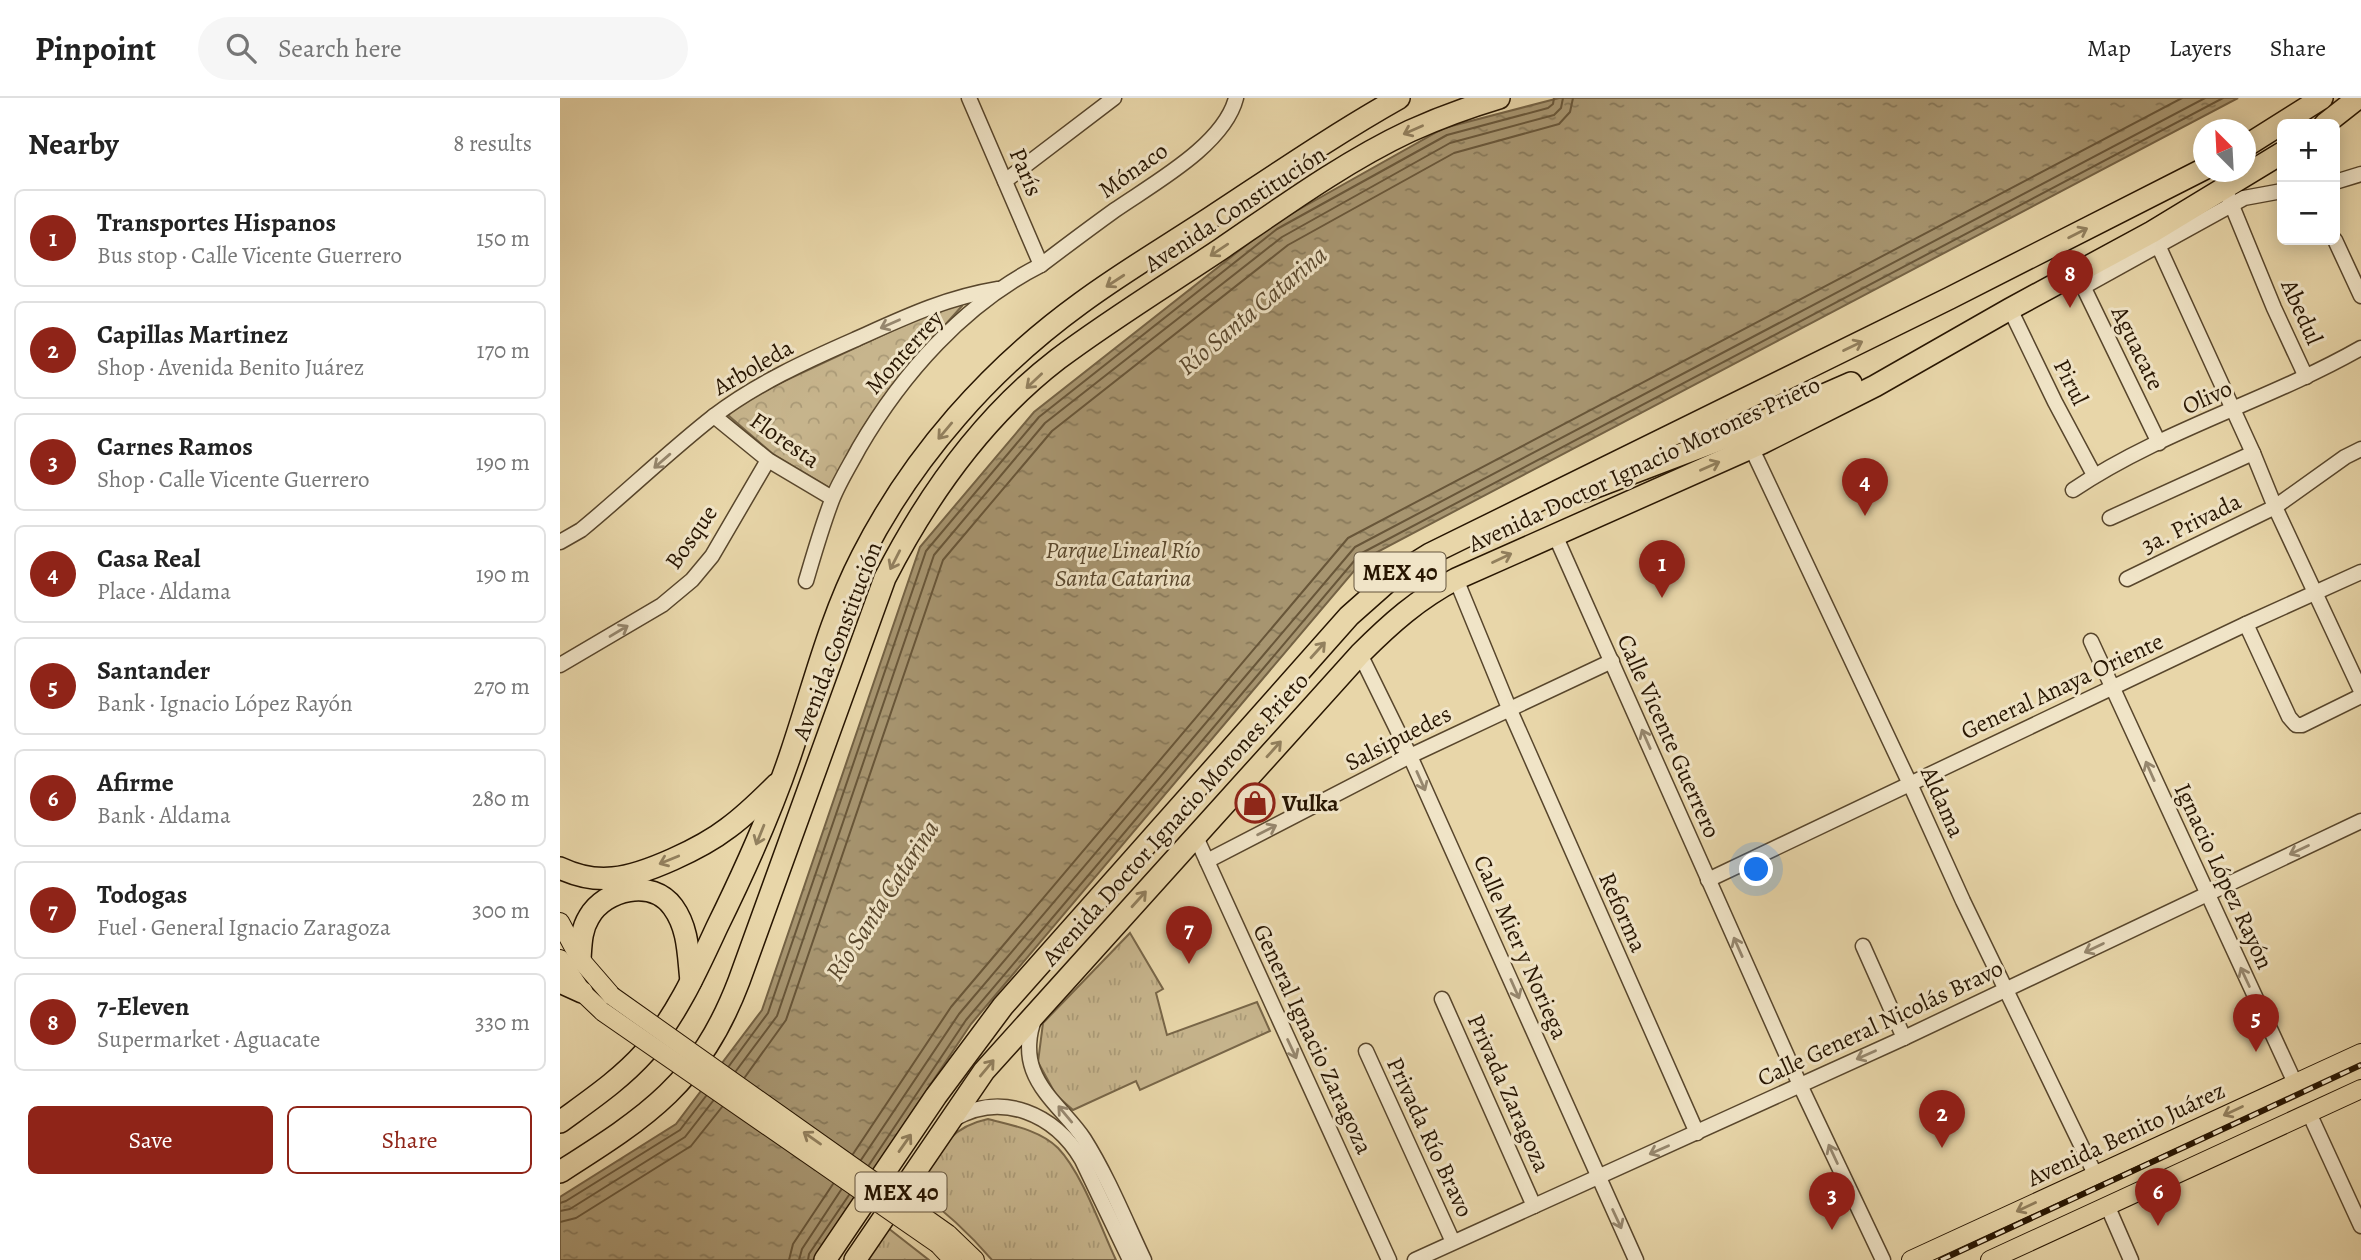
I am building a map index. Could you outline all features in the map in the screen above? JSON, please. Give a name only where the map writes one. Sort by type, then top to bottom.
[{"type":"highway","name":"Avenida Constitución","points":[[560,1122],[620,1077],[646,1051],[670,1018],[691,981],[748,865],[783,778],[823,649],[857,566],[896,497],[928,451],[957,416],[1013,359],[1083,301],[1310,152],[1399,98]]},
{"type":"highway","name":"Avenida Constitución","points":[[560,1172],[629,1128],[666,1097],[697,1062],[721,1023],[739,981],[885,578],[914,525],[968,449],[1012,402],[1058,360],[1269,215],[1411,131],[1499,98]]},
{"type":"highway","points":[[2256,139],[2322,98]]},
{"type":"highway","points":[[2331,119],[2358,98]]},
{"type":"highway","name":"Avenida Doctor Ignacio Morones Prieto","points":[[855,1260],[984,1071],[1360,653],[1399,615],[1456,579],[1751,447],[1875,386],[2010,309],[2080,280],[2228,197],[2277,157]]},
{"type":"highway","name":"Avenida Doctor Ignacio Morones Prieto","points":[[825,1260],[936,1096],[1003,1006],[1349,616],[1393,577],[1430,554],[1487,525],[1951,298],[2193,174]]},
{"type":"highway","points":[[1487,525],[1732,435],[1982,326]]},
{"type":"highway","points":[[560,868],[603,879],[638,873],[679,856],[726,830],[757,805],[783,778]]},
{"type":"highway","points":[[570,959],[594,909],[616,893],[643,891],[670,903],[679,916],[686,933],[691,981]]},
{"type":"highway","points":[[560,982],[582,992]]},
{"type":"highway","points":[[560,1113],[592,1098]]},
{"type":"main road","points":[[560,922],[582,992],[603,1012],[975,1260]]},
{"type":"main road","points":[[570,959],[612,996],[943,1239],[953,1260]]},
{"type":"main road","name":"Avenida Benito Juárez","points":[[1911,1260],[2361,1053]]},
{"type":"main road","points":[[1990,1260],[2361,1089]]},
{"type":"street","name":"París","points":[[969,98],[1041,265]]},
{"type":"street","points":[[1005,181],[1114,98]]},
{"type":"street","name":"Mónaco","points":[[1041,265],[1192,156],[1224,124],[1233,111],[1236,98]]},
{"type":"street","points":[[2340,180],[2361,174]]},
{"type":"street","points":[[2228,197],[2244,198],[2277,192]]},
{"type":"street","name":"Abedul","points":[[2228,197],[2306,377]]},
{"type":"street","points":[[2156,238],[2361,694],[2302,725],[2296,725],[2292,722],[2246,624]]},
{"type":"street","points":[[2336,245],[2361,296]]},
{"type":"street","name":"Monterrey","points":[[806,581],[832,498],[868,433],[900,385],[979,304],[1041,265]]},
{"type":"street","name":"Aguacate","points":[[2080,280],[2159,443]]},
{"type":"street","name":"Arboleda","points":[[560,542],[589,524],[714,416],[761,385],[934,304],[1001,288]]},
{"type":"street","name":"Pirul","points":[[2010,309],[2094,475]]},
{"type":"street","name":"Olivo","points":[[2073,490],[2094,475],[2306,377],[2361,348]]},
{"type":"street","name":"Floresta","points":[[714,416],[768,460],[832,498]]},
{"type":"street","name":"Aldama","points":[[1751,447],[2095,1174]]},
{"type":"street","name":"3a. Privada","points":[[2127,579],[2275,507],[2345,457],[2361,449]]},
{"type":"street","points":[[2110,518],[2253,453]]},
{"type":"street","name":"Bosque","points":[[560,665],[662,604],[692,580],[712,556],[768,460]]},
{"type":"street","name":"Calle Vicente Guerrero","points":[[1555,535],[1800,1085],[1883,1260]]},
{"type":"street","name":"General Anaya Oriente","points":[[1708,880],[2361,572]]},
{"type":"street","name":"Reforma","points":[[1456,579],[1509,708],[1697,1133]]},
{"type":"street","name":"Ignacio López Rayón","points":[[2091,641],[2295,1083]]},
{"type":"street","name":"Calle Mier y Noriega","points":[[1360,653],[1410,756],[1636,1260]]},
{"type":"street","name":"Salsipuedes","points":[[1207,861],[1410,756],[1612,661]]},
{"type":"street","name":"Calle General Nicolás Bravo","points":[[1415,1260],[1904,1038],[2361,821]]},
{"type":"street","name":"General Ignacio Zaragoza","points":[[1196,837],[1389,1260]]},
{"type":"street","points":[[1863,946],[1904,1038]]},
{"type":"street","name":"Privada Zaragoza","points":[[1442,999],[1534,1206]]},
{"type":"street","points":[[1037,1012],[1031,1026],[1029,1045],[1033,1072],[1083,1136],[1144,1260]]},
{"type":"street","name":"Privada Río Bravo","points":[[1366,1051],[1453,1242]]},
{"type":"street","points":[[947,1123],[977,1108],[1004,1106],[1030,1114],[1056,1130],[1077,1150],[1083,1160],[1130,1260]]},
{"type":"street","points":[[2309,1113],[2361,1226]]},
{"type":"street","points":[[2107,1205],[2131,1260]]},
{"type":"green space","points":[[951,303],[960,303],[962,306],[889,390],[858,436],[834,487],[830,488],[773,454],[729,416],[730,410],[778,384]]},
{"type":"green space","points":[[1130,933],[1163,989],[1156,993],[1167,1035],[1257,1002],[1270,1031],[1140,1090],[1136,1081],[1073,1110],[1056,1095],[1038,1062],[1043,1023]]},
{"type":"green space","points":[[988,1119],[1034,1132],[1058,1148],[1083,1186],[1116,1260],[992,1260],[956,1223],[916,1190],[952,1136],[973,1123]]},
{"type":"green space","points":[[888,1228],[929,1260],[867,1260]]},
{"type":"water","name":"Río Santa Catarina","points":[[1559,98],[2238,98],[2198,119],[2193,119],[2193,122],[1364,559],[971,1024],[813,1260],[560,1260],[560,1197],[676,1124],[762,1010],[920,547],[1034,412],[1273,224],[1444,128]]},
{"type":"railway","points":[[1941,1260],[2361,1065]]},
{"type":"place","name":"7-Eleven","points":[[2070,308]]},
{"type":"place","name":"Casa Real","points":[[1865,516]]},
{"type":"place","name":"Transportes Hispanos","points":[[1662,598]]},
{"type":"place","name":"Vulka","points":[[1255,803]]},
{"type":"place","name":"Todogas","points":[[1189,964]]},
{"type":"place","name":"Santander","points":[[2256,1052]]},
{"type":"place","name":"Capillas Martinez","points":[[1942,1148]]},
{"type":"place","name":"Afirme","points":[[2158,1226]]},
{"type":"place","name":"Carnes Ramos","points":[[1832,1230]]},
{"type":"park label","name":"Parque Lineal Río Santa Catarina","points":[[1123,564]]}]
